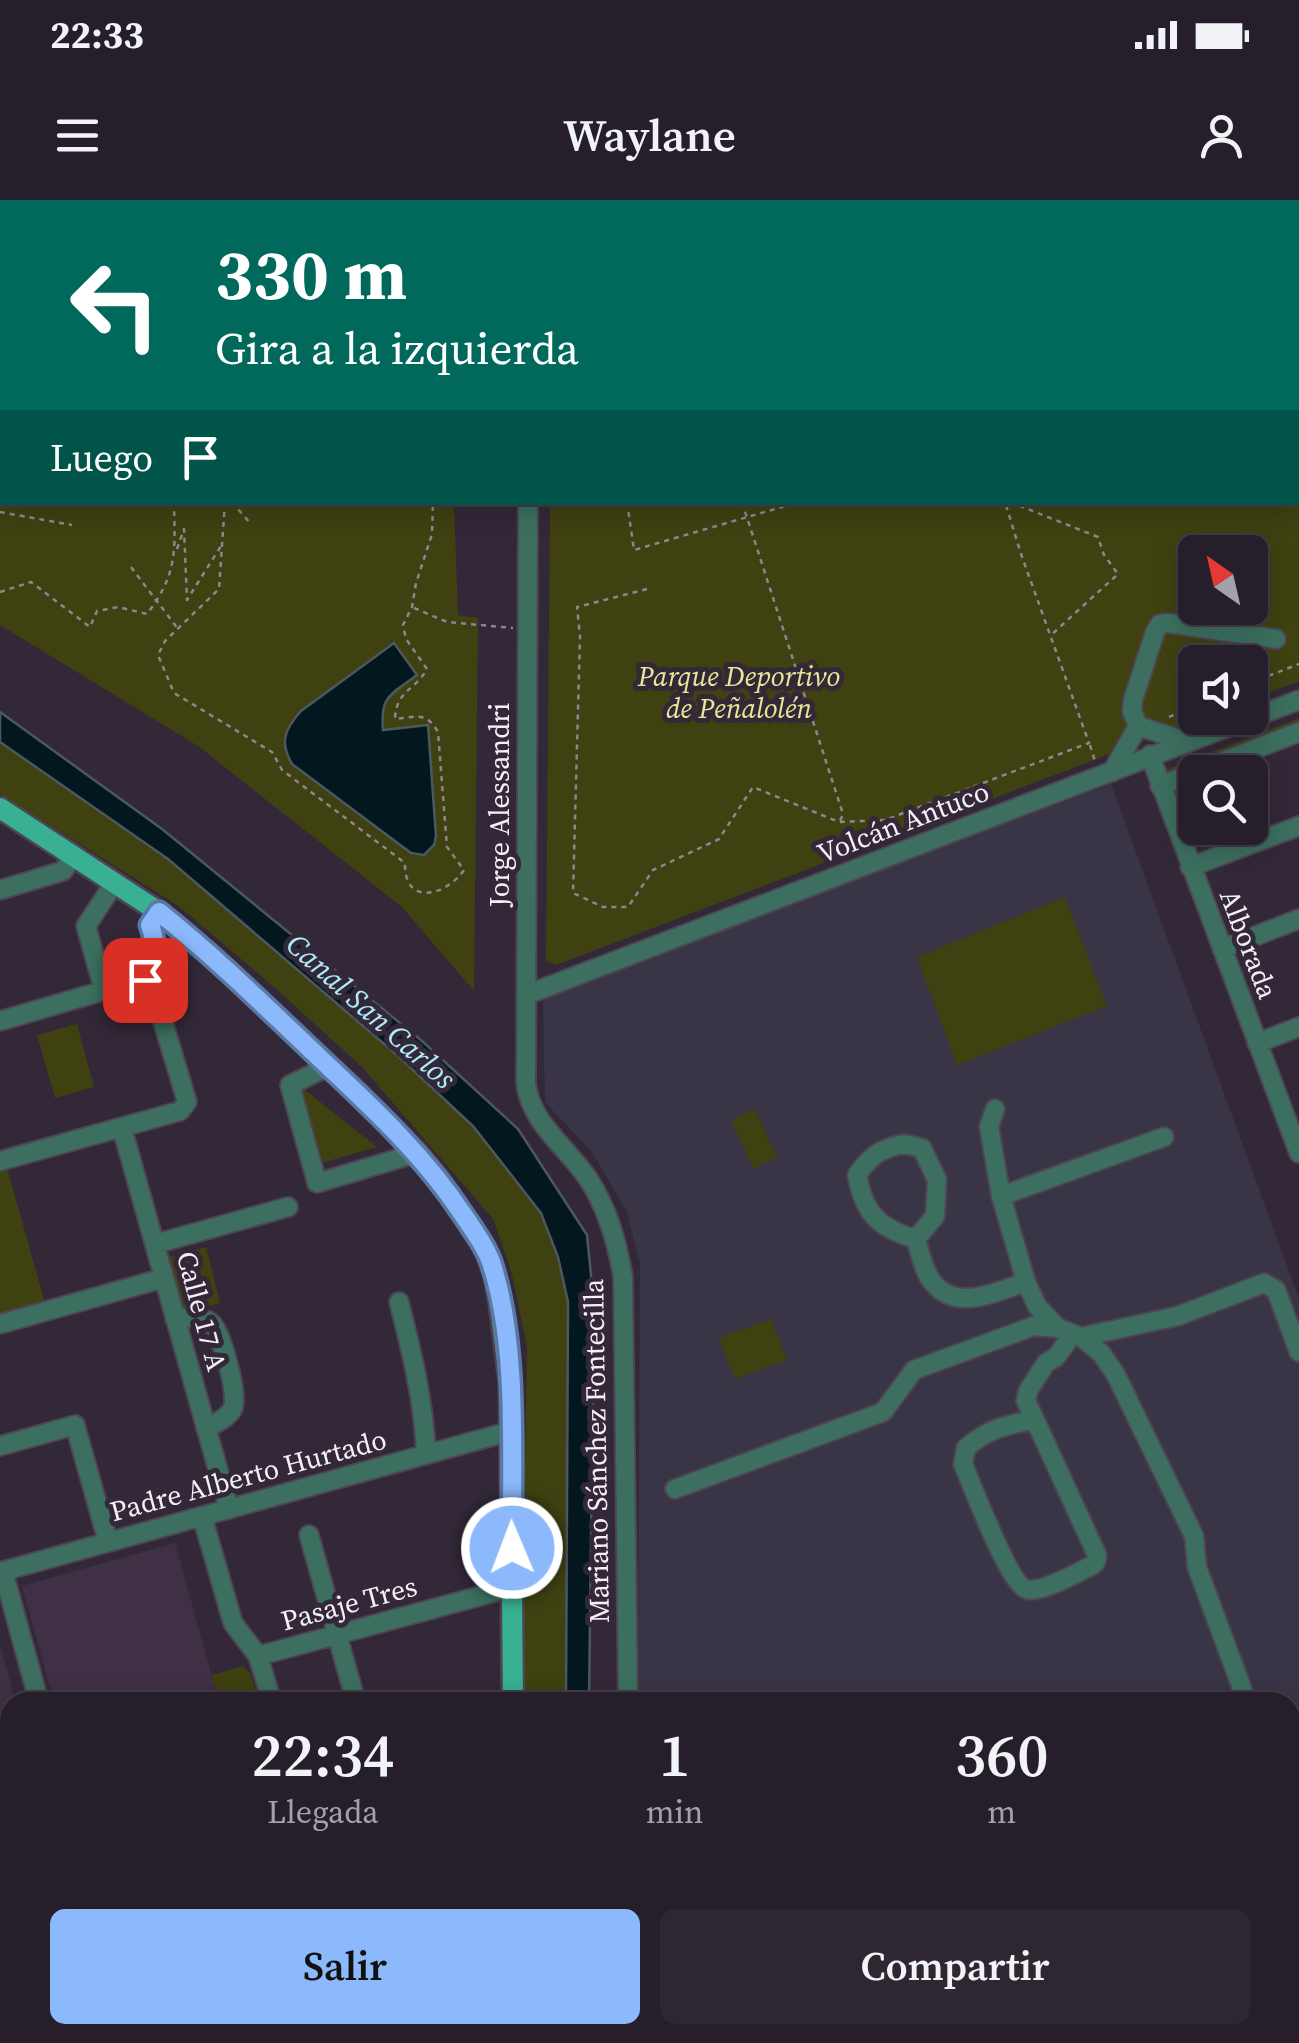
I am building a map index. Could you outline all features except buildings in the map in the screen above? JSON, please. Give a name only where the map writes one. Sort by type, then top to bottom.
[{"type":"main road","points":[[0,808],[159,912],[228,971],[417,1153],[485,1248],[504,1327],[510,1384],[513,1692]]},
{"type":"street","name":"Jorge Alessandri","points":[[528,505],[526,1082],[531,1106]]},
{"type":"street","points":[[1186,744],[1169,734],[1141,727],[1132,711],[1160,624],[1276,639]]},
{"type":"street","name":"Volcán Antuco","points":[[526,994],[1299,700]]},
{"type":"street","points":[[1112,772],[1141,727]]},
{"type":"street","points":[[1160,786],[1299,732]]},
{"type":"street","name":"Alborada","points":[[1150,755],[1257,1043],[1295,1128],[1299,1152]]},
{"type":"street","points":[[1190,867],[1299,826]]},
{"type":"street","points":[[0,890],[63,871],[74,855]]},
{"type":"street","points":[[104,990],[86,926],[115,882]]},
{"type":"street","points":[[145,980],[156,943],[150,925],[159,912]]},
{"type":"street","points":[[1222,948],[1299,920]]},
{"type":"street","points":[[0,1020],[145,980],[152,985],[188,1102],[180,1111],[0,1161]]},
{"type":"street","points":[[1257,1043],[1299,1027]]},
{"type":"street","points":[[328,1066],[290,1085],[317,1183],[417,1153]]},
{"type":"street","name":"Mariano Sánchez Fontecilla","points":[[531,1106],[598,1194],[614,1234],[623,1276],[628,1692]]},
{"type":"street","points":[[995,1110],[989,1127],[1001,1196],[1026,1282],[1037,1306],[1101,1353],[1116,1375],[1194,1536],[1198,1567],[1244,1692]]},
{"type":"street","name":"Calle 17 A","points":[[122,1128],[228,1509]]},
{"type":"street","points":[[1001,1196],[1164,1138]]},
{"type":"street","points":[[904,1144],[922,1148],[937,1180],[934,1216],[916,1239],[896,1233],[873,1218],[860,1196],[856,1175],[868,1158],[886,1148],[904,1144]]},
{"type":"street","points":[[155,1244],[288,1207]]},
{"type":"street","points":[[916,1239],[934,1284],[952,1296],[974,1298],[1026,1282]]},
{"type":"street","points":[[0,1324],[164,1278]]},
{"type":"street","points":[[675,1488],[883,1412],[914,1370],[1034,1326],[1071,1333],[1178,1316],[1264,1284],[1276,1290],[1299,1352]]},
{"type":"street","points":[[400,1302],[425,1422],[426,1454]]},
{"type":"street","points":[[175,1319],[203,1318],[213,1325],[233,1382],[232,1410],[206,1428]]},
{"type":"street","points":[[1035,1420],[985,1432],[966,1448],[963,1464],[1009,1569],[1021,1587],[1030,1590],[1044,1588],[1096,1562],[1097,1554],[1035,1420],[1026,1401],[1046,1362],[1056,1357],[1071,1333]]},
{"type":"street","points":[[0,1446],[75,1425],[108,1542]]},
{"type":"street","name":"Padre Alberto Hurtado","points":[[2,1571],[511,1431]]},
{"type":"street","points":[[202,1516],[232,1623],[258,1656],[269,1692]]},
{"type":"street","points":[[308,1535],[353,1692]]},
{"type":"street","points":[[2,1571],[36,1692]]},
{"type":"street","name":"Pasaje Tres","points":[[258,1656],[513,1587]]},
{"type":"path","points":[[174,505],[175,555]]},
{"type":"path","points":[[225,505],[219,589],[165,641],[158,655],[174,694],[272,752],[282,770],[405,863],[404,878],[412,889],[422,893],[442,890],[464,870],[448,847],[438,732],[431,720],[424,717],[395,718],[396,705],[405,691],[421,680],[427,670],[406,639],[402,625],[412,607],[432,534],[433,505]]},
{"type":"path","points":[[235,505],[250,522]]},
{"type":"path","points":[[627,505],[634,550],[789,505]]},
{"type":"path","points":[[743,505],[843,814],[839,822]]},
{"type":"path","points":[[647,590],[577,607],[580,636],[573,893],[604,907],[628,907],[653,870],[719,840],[752,787],[839,822],[886,820],[1089,743],[1009,505]]},
{"type":"path","points":[[1016,505],[1098,537],[1104,555],[1118,574],[1050,636]]},
{"type":"path","points":[[0,512],[72,524]]},
{"type":"path","points":[[0,592],[31,582],[90,627],[96,611],[118,607],[147,614],[164,592],[184,528],[187,600],[223,544]]},
{"type":"path","points":[[131,567],[178,629]]},
{"type":"path","points":[[412,607],[447,622],[528,628]]},
{"type":"path","points":[[1268,677],[1299,664]]},
{"type":"path","points":[[1141,727],[1178,713]]},
{"type":"shaded area","points":[[1111,784],[1299,1299],[1299,1692],[638,1692],[640,1263],[626,1210],[592,1152],[545,1102],[543,998]]},
{"type":"shaded area","points":[[175,1543],[216,1692],[51,1692],[22,1586]]},
{"type":"shaded area","points":[[0,1644],[13,1692],[0,1692]]},
{"type":"green space","points":[[0,505],[454,505],[458,615],[478,618],[474,991],[402,907],[198,746],[0,625]]},
{"type":"green space","name":"Parque Deportivo de Peñalolén","points":[[550,505],[1299,505],[1299,681],[1268,693],[1268,645],[1178,645],[1178,728],[556,965],[546,961]]},
{"type":"green space","points":[[1299,718],[1299,728],[1228,755],[1203,755],[1255,735],[1268,735],[1268,730]]},
{"type":"green space","points":[[0,742],[168,859],[396,1054],[473,1126],[541,1213],[558,1257],[568,1302],[566,1692],[521,1692],[527,1348],[512,1274],[493,1219],[362,1067],[274,987],[180,907],[0,794]]},
{"type":"green space","points":[[1178,765],[1178,774],[1165,779],[1162,771]]},
{"type":"green space","points":[[1065,897],[1107,1006],[957,1065],[917,957]]},
{"type":"green space","points":[[77,1024],[94,1087],[55,1098],[37,1035]]},
{"type":"green space","points":[[295,1082],[377,1147],[318,1164]]},
{"type":"green space","points":[[755,1109],[777,1157],[754,1169],[731,1120]]},
{"type":"green space","points":[[7,1168],[45,1303],[0,1315],[0,1170]]},
{"type":"green space","points":[[206,1247],[220,1303],[188,1312],[182,1306],[169,1257]]},
{"type":"green space","points":[[771,1319],[787,1360],[735,1379],[719,1338]]},
{"type":"green space","points":[[243,1666],[251,1674],[256,1692],[217,1692],[212,1675]]},
{"type":"water","points":[[394,643],[417,675],[389,697],[383,709],[383,730],[428,725],[436,836],[434,845],[424,855],[411,853],[292,764],[285,742],[301,711]]},
{"type":"water","name":"Canal San Carlos","points":[[0,712],[162,829],[422,1041],[518,1129],[587,1235],[594,1305],[589,1692],[566,1692],[568,1302],[558,1257],[541,1213],[473,1126],[396,1054],[168,859],[0,742]]},
{"type":"route","points":[[145,980],[156,943],[150,925],[159,912],[359,1094],[428,1166],[478,1236],[491,1262],[504,1327],[510,1384],[512,1548]]}]
